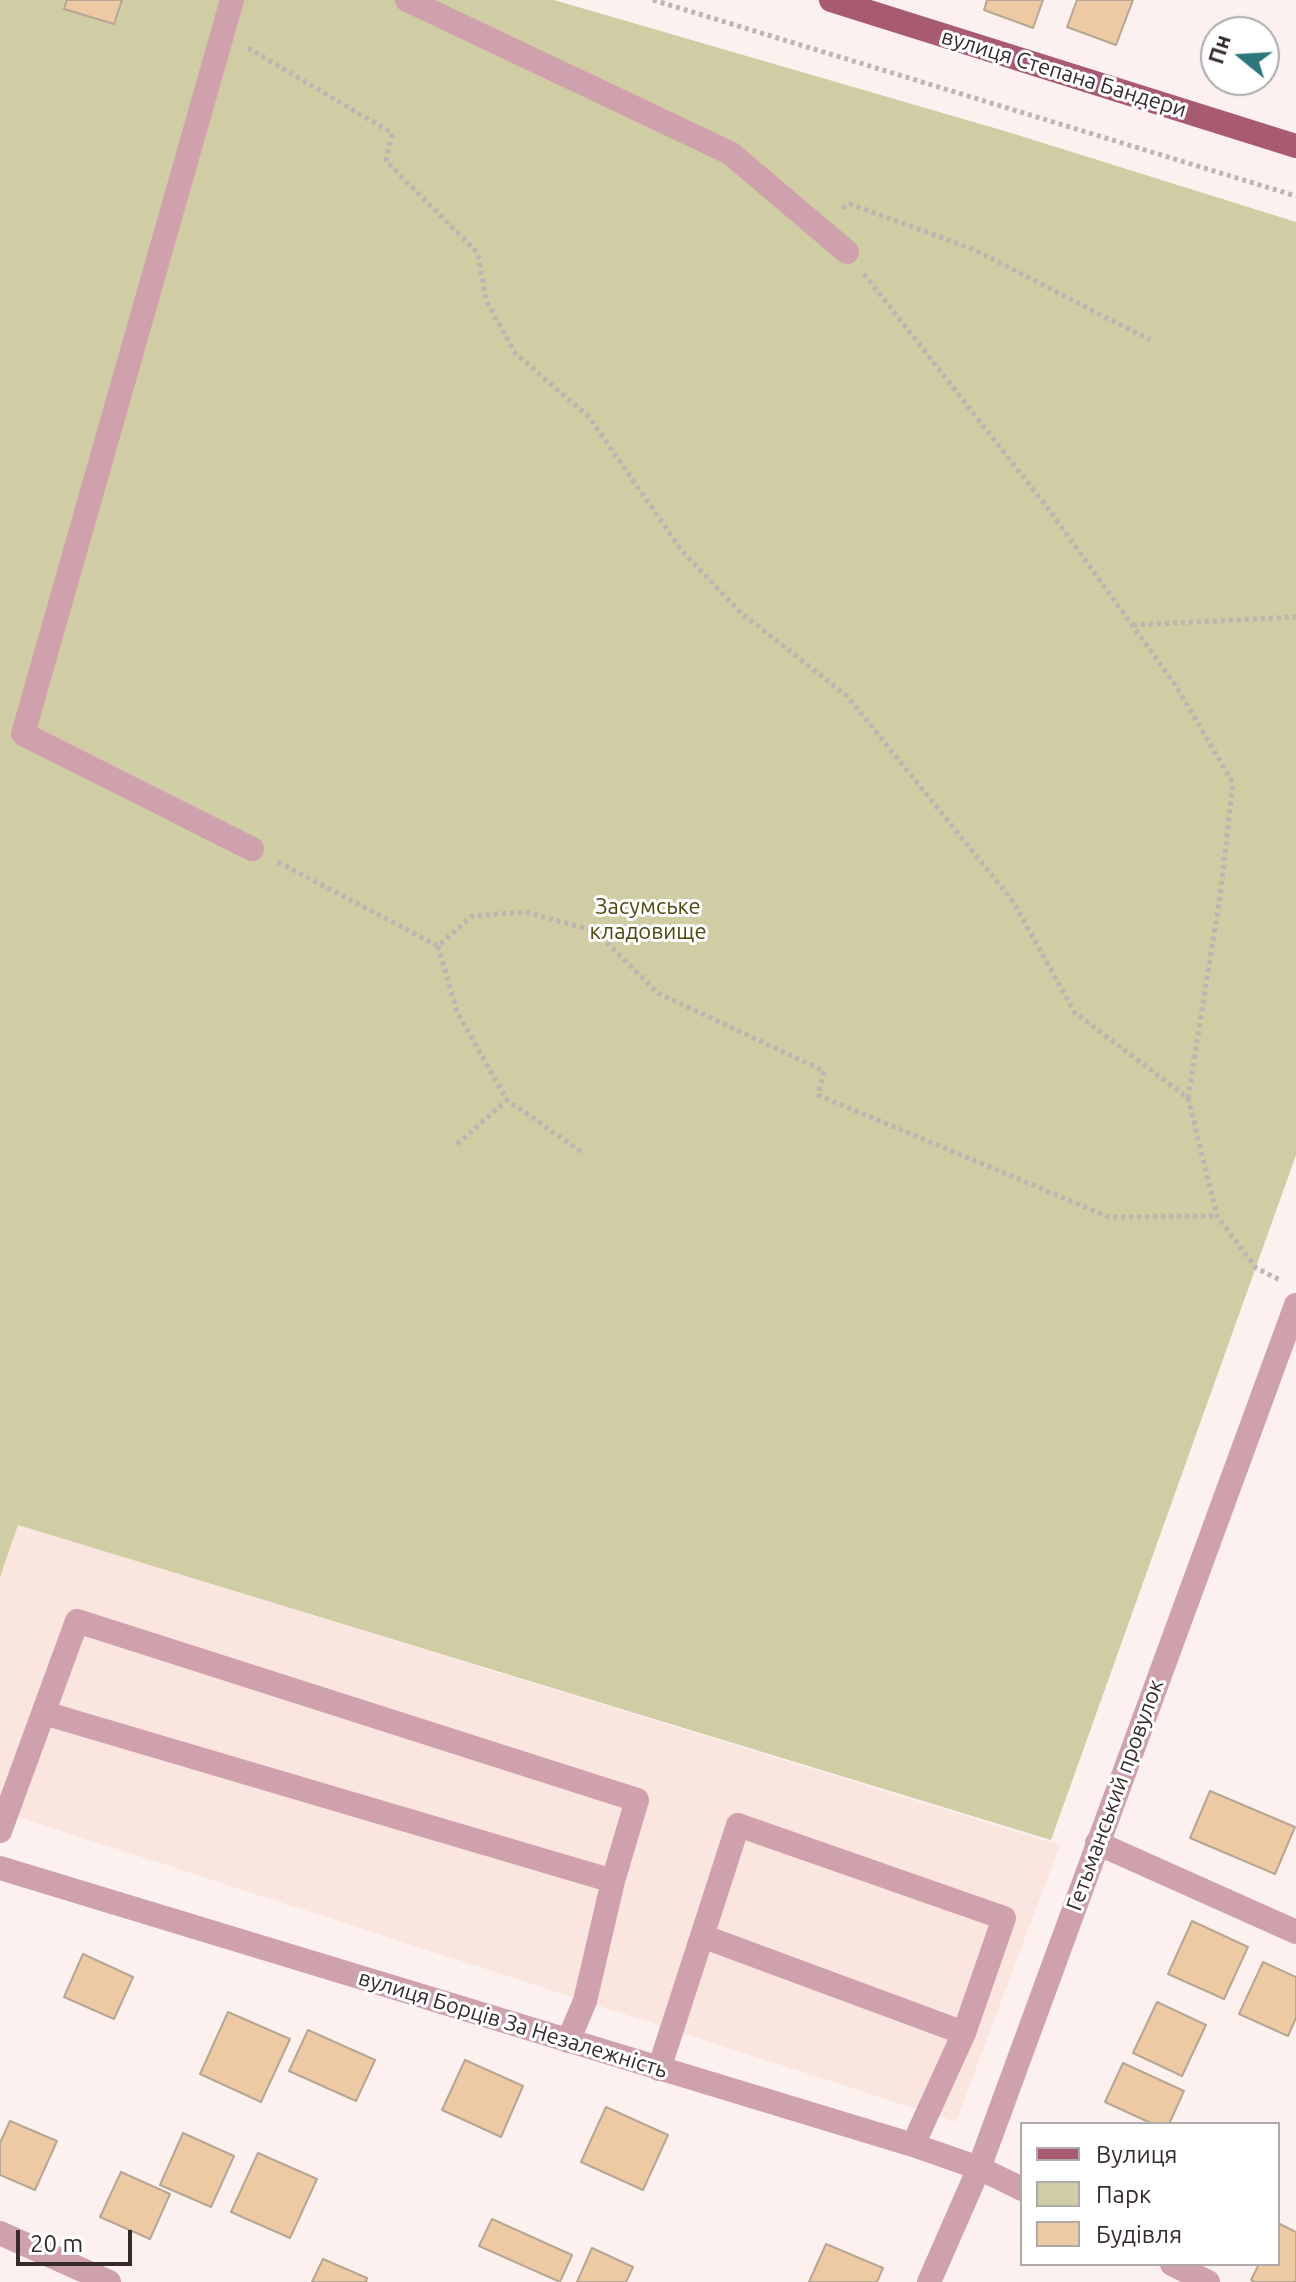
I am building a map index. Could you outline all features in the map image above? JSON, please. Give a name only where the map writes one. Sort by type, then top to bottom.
[{"type":"main road","name":"вулиця Степана Бандери","points":[[831,0],[1296,146]]},
{"type":"street","points":[[232,0],[23,734],[252,849]]},
{"type":"street","points":[[407,0],[730,153],[847,252]]},
{"type":"street","name":"Гетьманський провулок","points":[[929,2282],[979,2168],[1296,1305]]},
{"type":"street","points":[[0,1831],[77,1621],[637,1800],[613,1881],[585,2001],[568,2041]]},
{"type":"street","points":[[44,1713],[613,1881]]},
{"type":"street","points":[[659,2069],[738,1825],[1004,1918],[964,2033],[913,2145]]},
{"type":"street","points":[[1097,1843],[1296,1932]]},
{"type":"street","name":"вулиця Борців За Незалежність","points":[[0,1868],[913,2145],[979,2168],[1020,2188]]},
{"type":"street","points":[[702,1936],[964,2033]]},
{"type":"street","points":[[0,2233],[109,2282]]},
{"type":"street","points":[[1176,2266],[1208,2282]]},
{"type":"path","points":[[653,0],[1296,196]]},
{"type":"path","points":[[223,34],[392,133],[386,161],[478,253],[486,300],[515,353],[589,417],[682,551],[740,612],[847,696],[1012,900],[1075,1013],[1188,1098]]},
{"type":"path","points":[[813,223],[850,204],[975,250],[1150,340]]},
{"type":"path","points":[[847,252],[1047,507],[1133,625],[1176,686],[1233,783],[1220,896],[1188,1098],[1217,1216],[1256,1268],[1283,1281]]},
{"type":"path","points":[[1133,625],[1296,617]]},
{"type":"path","points":[[252,849],[438,946],[457,1012],[507,1100],[583,1153]]},
{"type":"path","points":[[438,946],[472,916],[525,912],[595,931],[658,993],[824,1071],[818,1095],[1109,1217],[1217,1216]]},
{"type":"path","points":[[457,1144],[507,1100]]},
{"type":"shaded area","points":[[18,1525],[1060,1845],[956,2122],[0,1811],[0,1577]]},
{"type":"green space","name":"Засумське кладовище","points":[[0,0],[554,0],[1008,132],[1296,222],[1296,1155],[1051,1840],[18,1525],[0,1577]]},
{"type":"building","points":[[67,0],[122,0],[114,24],[64,9]]},
{"type":"building","points":[[987,0],[1043,0],[1033,28],[984,10]]},
{"type":"building","points":[[1077,0],[1133,0],[1116,45],[1067,27]]},
{"type":"building","points":[[1210,1791],[1295,1827],[1275,1874],[1190,1838]]},
{"type":"building","points":[[1192,1921],[1248,1947],[1224,1999],[1168,1974]]},
{"type":"building","points":[[83,1954],[133,1977],[114,2019],[64,1997]]},
{"type":"building","points":[[1263,1962],[1296,1977],[1296,2018],[1288,2036],[1239,2014]]},
{"type":"building","points":[[1157,2002],[1206,2025],[1182,2076],[1133,2053]]},
{"type":"building","points":[[228,2012],[290,2039],[261,2102],[200,2074]]},
{"type":"building","points":[[308,2030],[375,2060],[356,2101],[289,2071]]},
{"type":"building","points":[[465,2060],[523,2086],[501,2137],[442,2110]]},
{"type":"building","points":[[1123,2063],[1184,2091],[1170,2122],[1149,2122],[1105,2102]]},
{"type":"building","points":[[606,2107],[668,2135],[643,2190],[581,2162]]},
{"type":"building","points":[[10,2121],[57,2141],[35,2190],[0,2175],[0,2143]]},
{"type":"building","points":[[183,2133],[234,2156],[211,2207],[160,2185]]},
{"type":"building","points":[[258,2153],[317,2179],[290,2238],[231,2212]]},
{"type":"building","points":[[121,2172],[170,2194],[150,2239],[100,2217]]},
{"type":"building","points":[[492,2219],[572,2255],[560,2282],[479,2246]]},
{"type":"building","points":[[1280,2224],[1296,2232],[1296,2282],[1251,2280],[1258,2266],[1280,2266]]},
{"type":"building","points":[[826,2244],[883,2268],[877,2282],[809,2282]]},
{"type":"building","points":[[592,2248],[633,2267],[626,2282],[577,2282]]},
{"type":"building","points":[[323,2259],[367,2278],[366,2282],[312,2282]]}]
